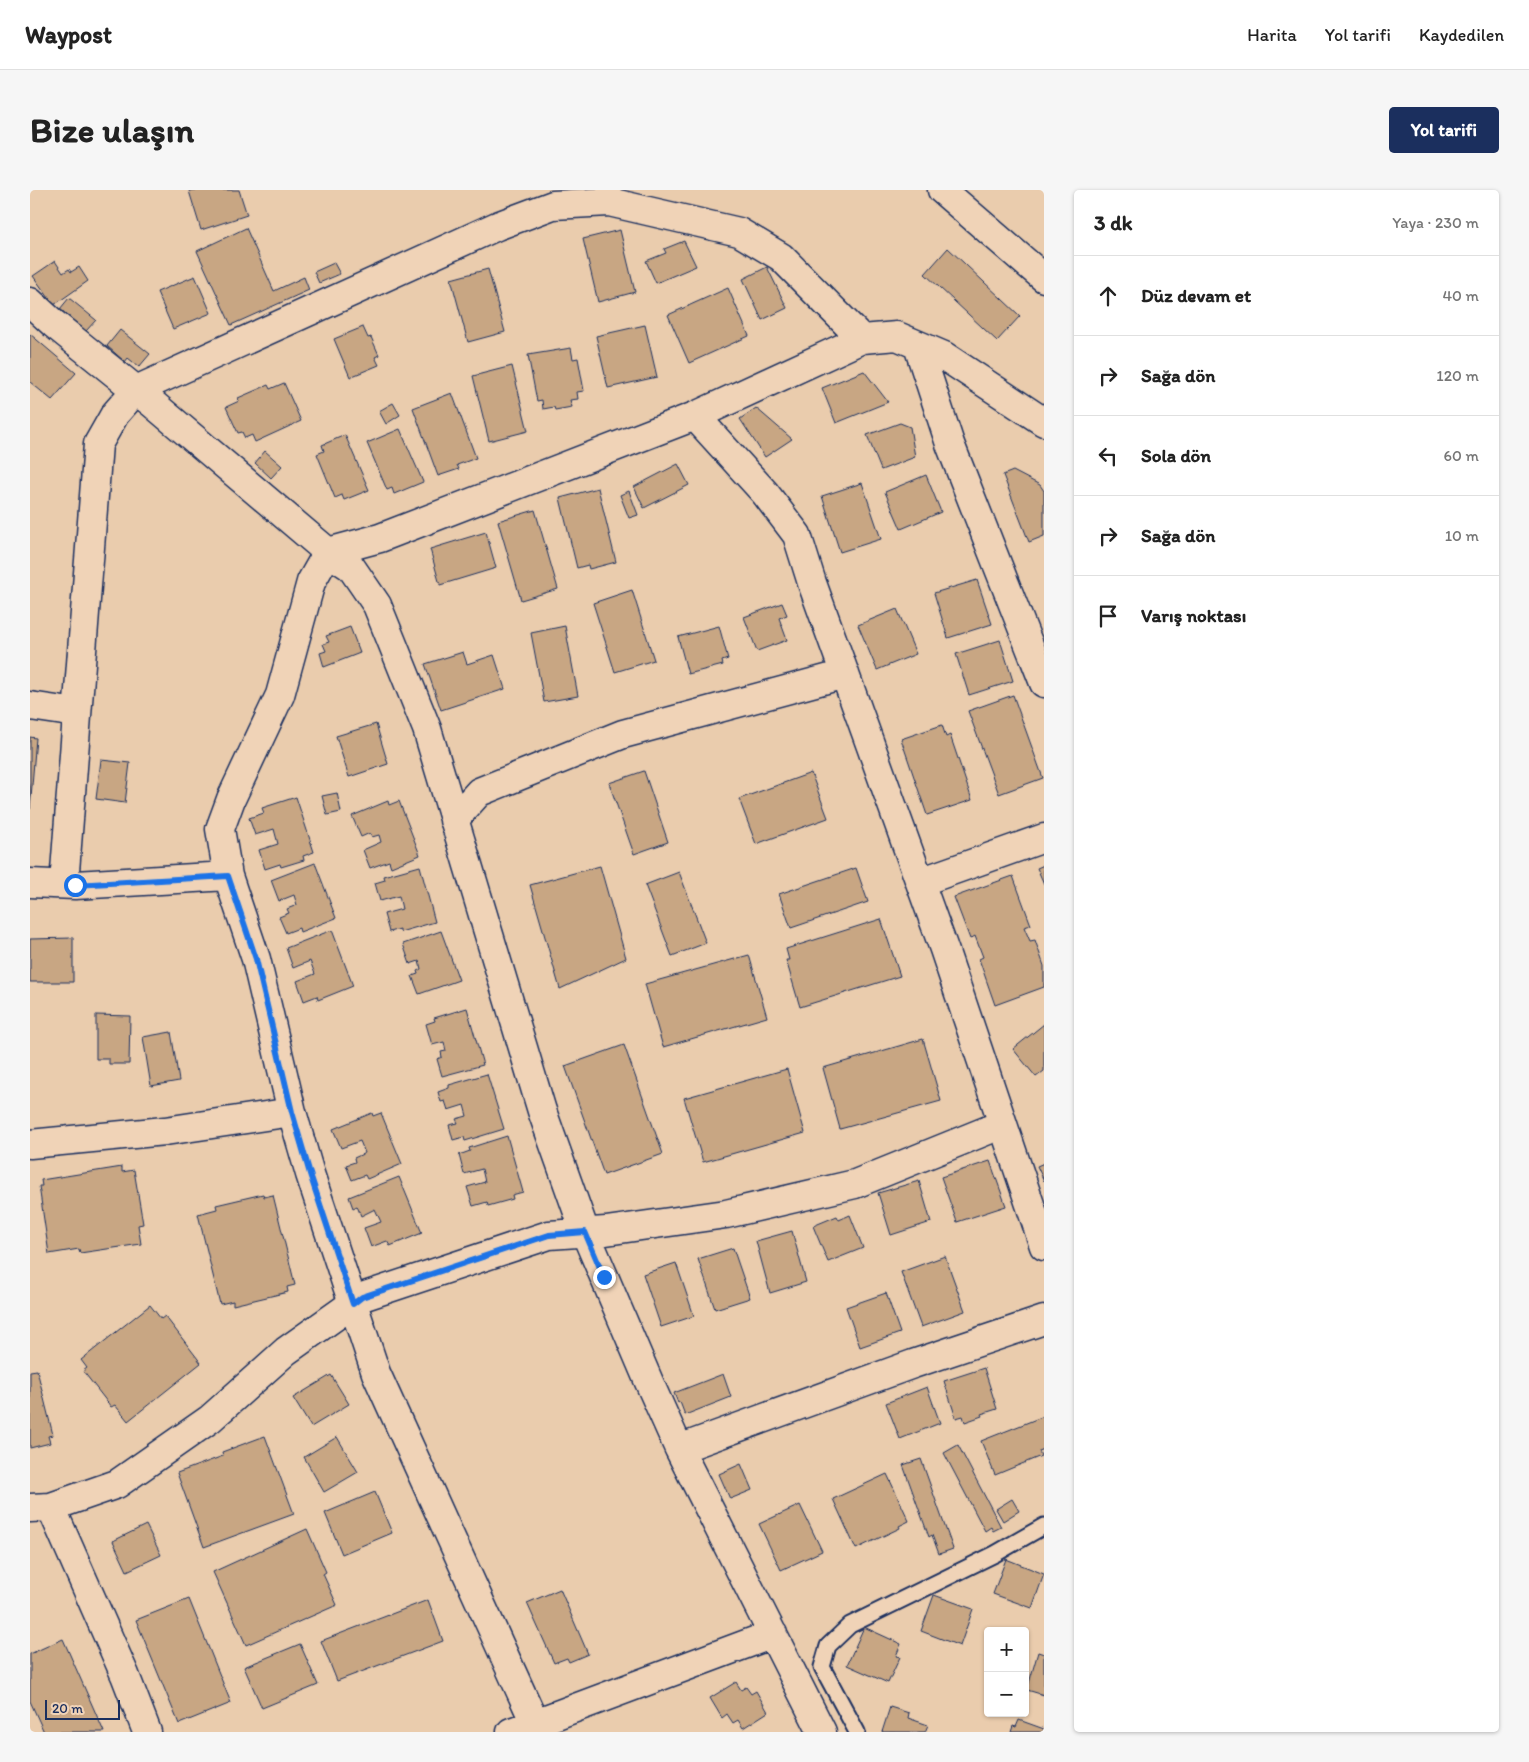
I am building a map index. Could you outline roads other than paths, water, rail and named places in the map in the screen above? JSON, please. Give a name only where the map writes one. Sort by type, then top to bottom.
[{"type":"street","points":[[942,190],[1044,278]]},
{"type":"street","points":[[64,884],[98,444],[115,414],[136,390],[488,230],[553,205],[609,202],[739,232],[782,257],[862,339]]},
{"type":"street","points":[[30,302],[328,552],[351,567],[377,605],[427,729],[542,1111],[585,1232],[679,1448],[822,1732]]},
{"type":"street","points":[[774,1634],[528,1729],[376,1374],[310,1174],[292,1112],[256,959],[228,876],[220,829],[231,798],[280,695],[311,582],[328,552],[380,538],[695,416],[862,339],[897,336],[944,356],[1044,422]]},
{"type":"street","points":[[918,346],[950,444],[1044,683]]},
{"type":"street","points":[[695,416],[765,493],[797,535],[812,583],[944,948],[1044,1246]]},
{"type":"street","points":[[454,820],[479,792],[623,734],[845,674]]},
{"type":"street","points":[[30,706],[77,713]]},
{"type":"street","points":[[920,882],[1044,838]]},
{"type":"street","points":[[30,883],[64,884],[228,876]]},
{"type":"street","points":[[30,1144],[164,1131],[292,1112]]},
{"type":"street","points":[[147,1732],[125,1675],[41,1507],[116,1484],[210,1419],[286,1351],[362,1297],[549,1235],[606,1231],[726,1214],[854,1184],[1003,1124]]},
{"type":"street","points":[[679,1448],[913,1364],[1044,1320]]},
{"type":"lane","points":[[857,1732],[822,1667],[828,1646],[850,1625],[995,1554],[1044,1526]]}]
